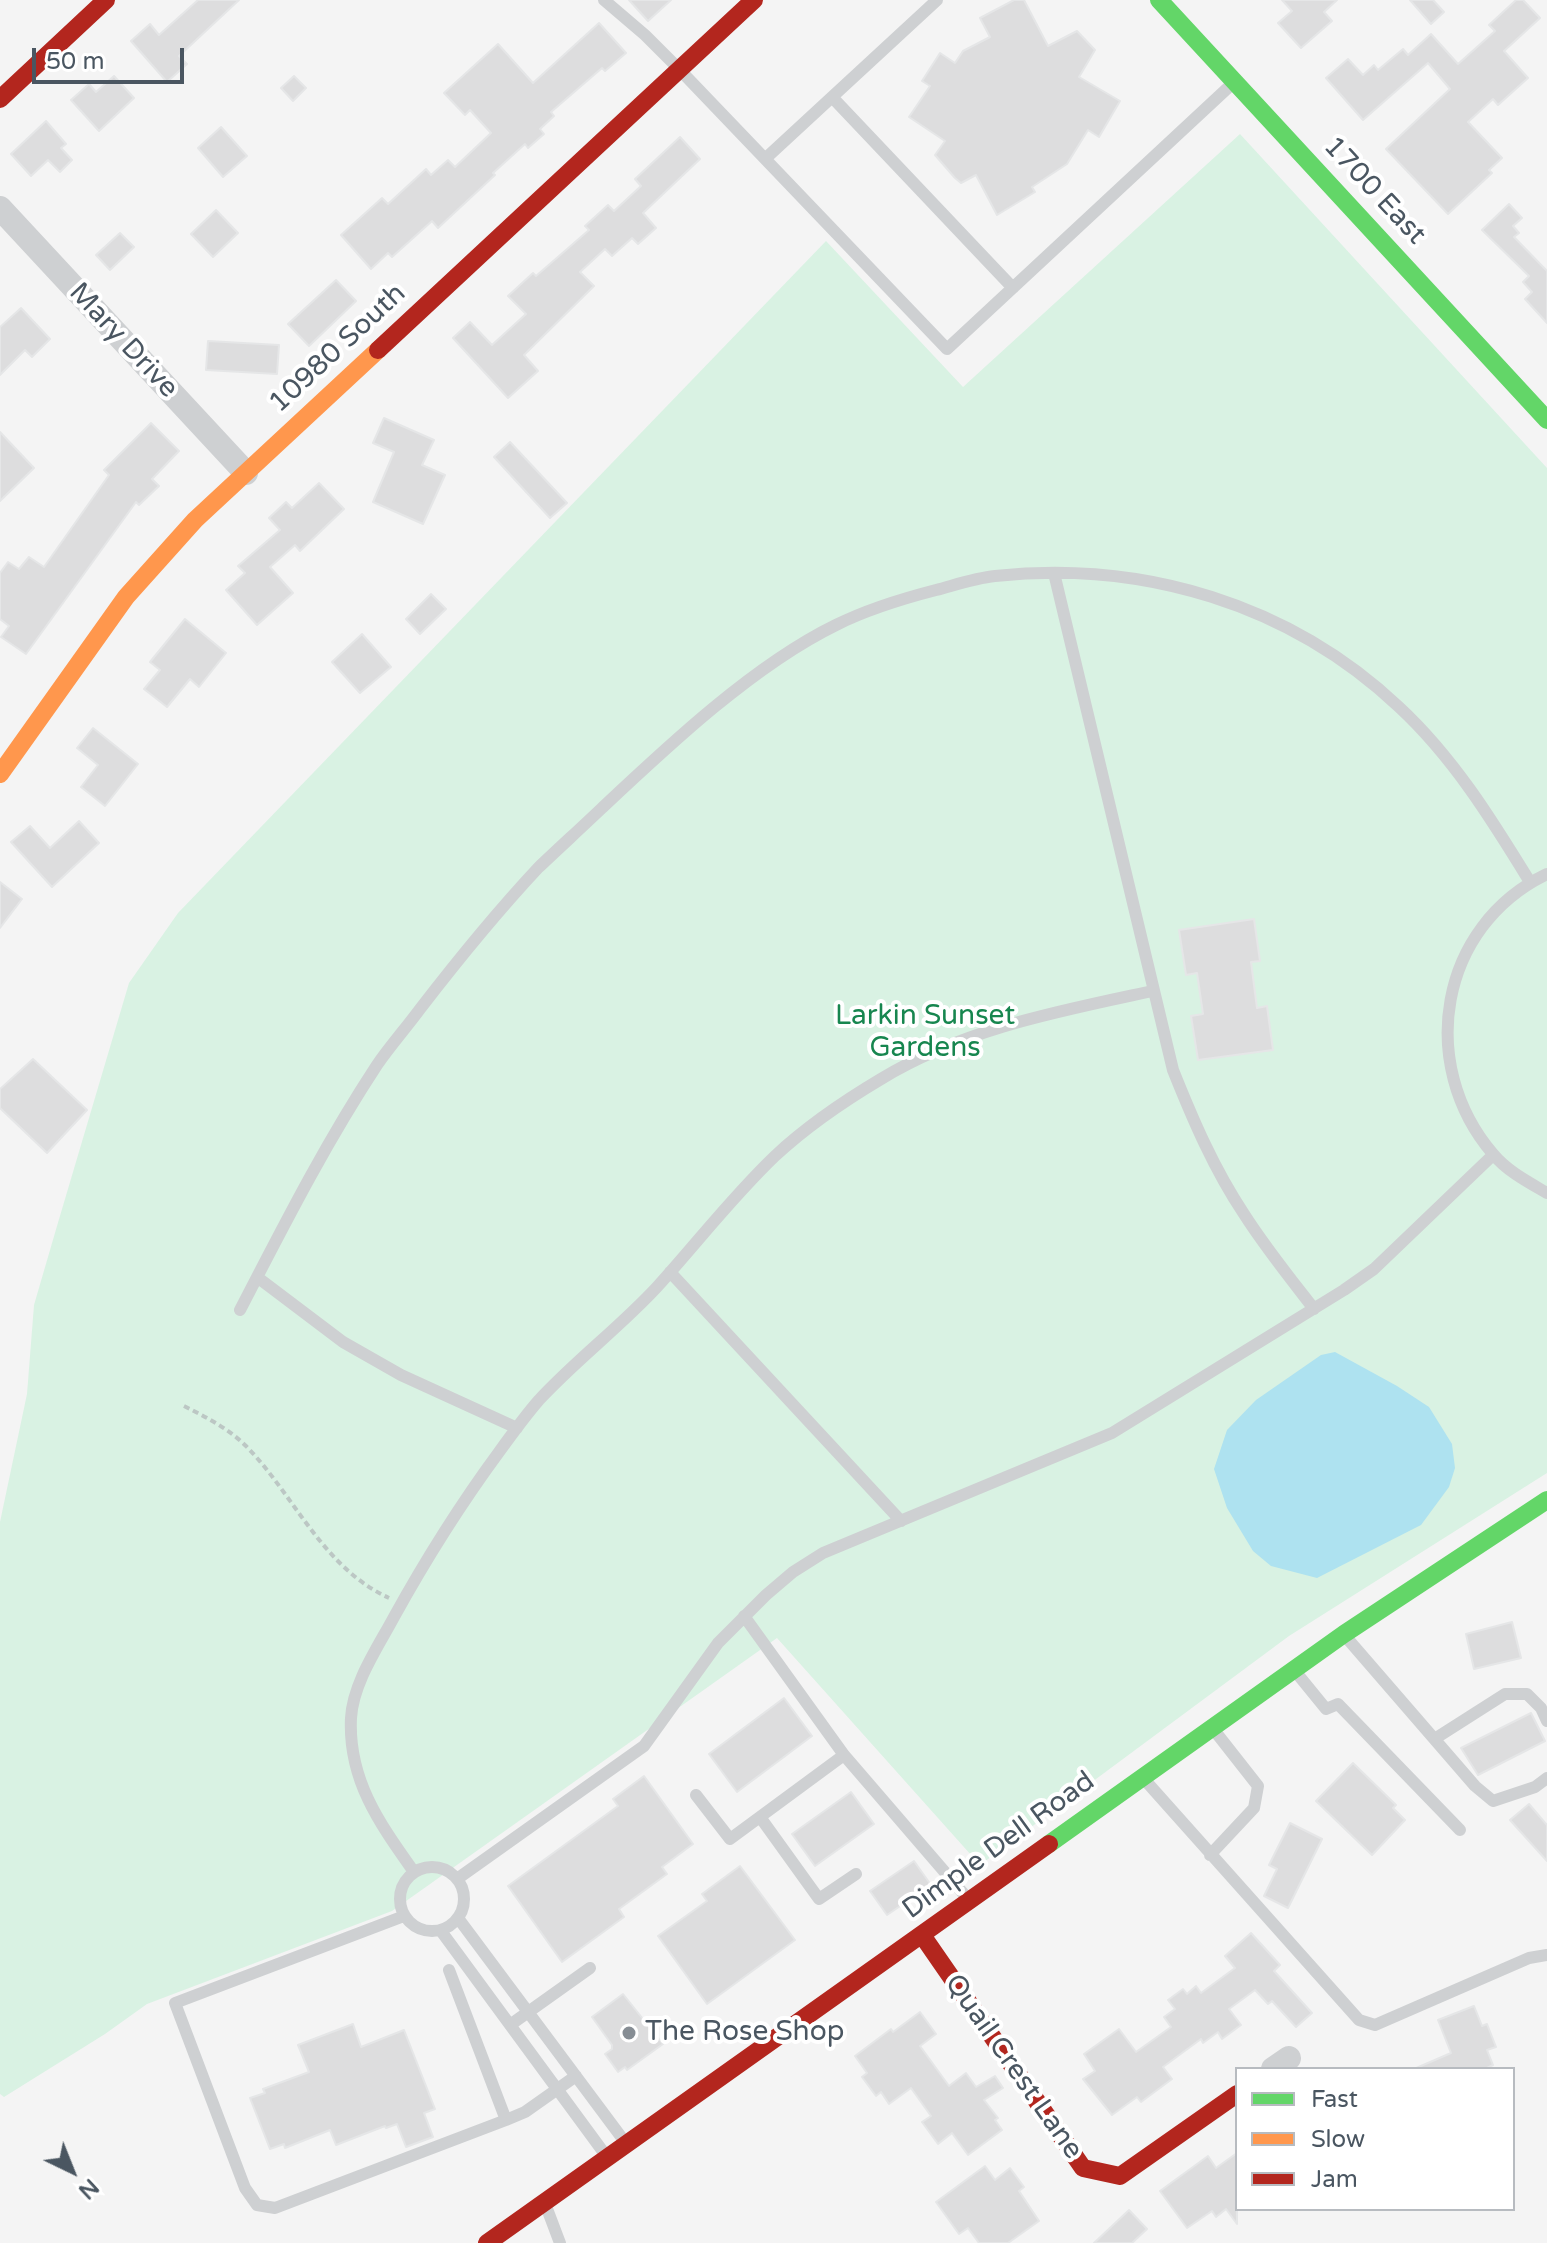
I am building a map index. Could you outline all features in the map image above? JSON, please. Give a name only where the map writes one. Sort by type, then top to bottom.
[{"type":"street","points":[[0,99],[106,0]]},
{"type":"street","name":"10980 South","points":[[0,774],[126,597],[162,554],[754,0]]},
{"type":"street","name":"1700 East","points":[[1159,0],[1542,404]]},
{"type":"street","name":"Mary Drive","points":[[0,208],[246,473]]},
{"type":"street","name":"Dimple Dell Road","points":[[487,2243],[1344,1634],[1547,1500]]},
{"type":"street","name":"Quail Crest Lane","points":[[922,1935],[1083,2168],[1120,2176],[1235,2095]]},
{"type":"lane","points":[[604,0],[679,69],[947,349],[1234,81]]},
{"type":"lane","points":[[766,158],[937,0]]},
{"type":"lane","points":[[832,97],[1013,288]]},
{"type":"lane","points":[[240,1310],[310,1175],[379,1063],[466,950],[539,868],[634,779],[767,667],[835,625],[871,609],[991,576],[1054,573],[1124,576],[1193,590],[1228,601],[1321,646],[1362,675],[1400,708],[1467,784],[1530,882]]},
{"type":"lane","points":[[1054,573],[1173,1070],[1195,1125],[1243,1213],[1314,1309]]},
{"type":"lane","points":[[1547,874],[1530,882],[1497,909],[1470,943],[1456,977],[1448,1013],[1447,1044],[1456,1089],[1471,1121],[1493,1155],[1517,1175],[1547,1193]]},
{"type":"lane","points":[[414,1872],[366,1800],[356,1771],[351,1715],[360,1684],[402,1604],[470,1492],[537,1402],[670,1272],[777,1154],[882,1078],[1005,1025],[1153,991]]},
{"type":"lane","points":[[457,1879],[644,1746],[718,1643],[793,1572],[823,1553],[1112,1433],[1374,1269],[1493,1155]]},
{"type":"lane","points":[[670,1272],[901,1521]]},
{"type":"lane","points":[[257,1277],[343,1342],[401,1375],[517,1428]]},
{"type":"lane","points":[[744,1616],[844,1755],[970,1902]]},
{"type":"lane","points":[[1344,1634],[1475,1786],[1493,1801],[1535,1787],[1547,1778]]},
{"type":"lane","points":[[1294,1670],[1326,1709],[1338,1704],[1460,1830]]},
{"type":"lane","points":[[1436,1738],[1505,1694],[1527,1694],[1541,1708],[1547,1721]]},
{"type":"lane","points":[[1210,1855],[1254,1808],[1258,1786],[1212,1727]]},
{"type":"lane","points":[[696,1795],[730,1839],[844,1755]]},
{"type":"lane","points":[[1142,1777],[1359,2020],[1375,2025],[1529,1958],[1547,1955]]},
{"type":"lane","points":[[760,1817],[819,1899],[856,1874]]},
{"type":"lane","points":[[428,1867],[439,1868],[457,1879],[464,1898],[458,1918],[441,1931],[420,1930],[404,1916],[400,1895],[407,1878],[414,1872],[428,1867]]},
{"type":"lane","points":[[404,1916],[175,2003],[245,2188],[257,2205],[275,2208],[506,2120],[525,2112],[576,2076]]},
{"type":"lane","points":[[458,1918],[627,2145]]},
{"type":"lane","points":[[441,1931],[608,2159]]},
{"type":"lane","points":[[465,1963],[483,1951]]},
{"type":"lane","points":[[510,2025],[590,1968]]},
{"type":"lane","points":[[449,1970],[506,2120]]},
{"type":"lane","points":[[545,2203],[560,2243]]},
{"type":"path","points":[[184,1406],[206,1417],[245,1445],[330,1553],[356,1579],[402,1604]]},
{"type":"green space","name":"Larkin Sunset Gardens","points":[[1240,134],[1547,468],[1547,1473],[1289,1636],[980,1865],[777,1638],[392,1911],[147,2004],[4,2097],[0,2094],[0,1522],[27,1394],[34,1305],[129,983],[178,913],[826,241],[963,387]]},
{"type":"water","points":[[1335,1352],[1429,1407],[1452,1444],[1455,1468],[1449,1487],[1421,1525],[1317,1578],[1271,1566],[1253,1551],[1227,1508],[1214,1469],[1227,1430],[1256,1400],[1321,1355]]},
{"type":"building","points":[[198,0],[239,0],[179,56],[187,64],[167,82],[131,41],[150,24],[159,35]]},
{"type":"building","points":[[629,0],[671,0],[648,21]]},
{"type":"building","points":[[1014,0],[1024,0],[1048,46],[1077,31],[1095,50],[1079,77],[1120,101],[1099,137],[1088,130],[1067,164],[1032,187],[1035,192],[997,215],[976,175],[961,183],[955,178],[935,155],[945,141],[909,117],[930,86],[922,81],[940,53],[955,63],[963,51],[990,37],[980,18]]},
{"type":"building","points":[[1282,0],[1337,0],[1324,12],[1332,21],[1301,48],[1278,23],[1292,11]]},
{"type":"building","points":[[1410,0],[1433,0],[1444,12],[1431,24]]},
{"type":"building","points":[[1516,0],[1523,0],[1540,18],[1504,51],[1528,78],[1498,105],[1493,99],[1468,122],[1502,158],[1489,170],[1492,173],[1448,214],[1386,149],[1450,89],[1428,63],[1363,120],[1326,78],[1348,59],[1363,75],[1374,65],[1378,70],[1403,49],[1408,55],[1431,34],[1458,64],[1495,31],[1489,25]]},
{"type":"building","points":[[599,23],[626,53],[605,71],[602,68],[551,112],[554,116],[540,129],[544,134],[528,148],[525,144],[438,228],[432,221],[392,257],[388,253],[371,269],[341,235],[382,198],[388,204],[426,169],[431,175],[448,160],[455,167],[491,133],[470,110],[465,115],[444,93],[498,44],[533,83]]},
{"type":"building","points":[[114,76],[134,98],[99,131],[71,100],[89,84],[96,92]]},
{"type":"building","points":[[294,76],[306,88],[293,101],[281,88]]},
{"type":"building","points":[[46,121],[66,144],[61,148],[72,160],[60,172],[48,160],[31,176],[11,154]]},
{"type":"building","points":[[221,127],[247,156],[223,177],[198,148]]},
{"type":"building","points":[[680,137],[700,159],[643,213],[656,228],[638,244],[632,238],[612,256],[605,249],[580,272],[594,286],[524,355],[538,371],[508,398],[453,338],[470,322],[492,345],[526,314],[508,296],[589,230],[585,226],[608,205],[614,211],[641,186],[635,179]]},
{"type":"building","points":[[1509,204],[1522,218],[1513,226],[1519,233],[1514,237],[1547,271],[1547,323],[1525,299],[1532,292],[1523,282],[1529,276],[1482,230]]},
{"type":"building","points":[[216,210],[238,233],[213,257],[191,234]]},
{"type":"building","points":[[120,233],[134,247],[110,270],[96,255]]},
{"type":"building","points":[[336,280],[356,301],[309,346],[288,324]]},
{"type":"building","points":[[21,308],[50,339],[32,357],[25,350],[0,375],[0,327]]},
{"type":"building","points":[[208,341],[279,345],[277,374],[206,370]]},
{"type":"building","points":[[384,418],[434,440],[422,465],[445,475],[423,524],[373,502],[394,452],[373,443]]},
{"type":"building","points":[[151,423],[179,451],[152,479],[159,486],[139,505],[136,502],[26,654],[1,637],[9,626],[0,619],[0,573],[8,562],[19,569],[29,557],[44,567],[109,475],[104,470]]},
{"type":"building","points":[[0,432],[34,468],[0,501]]},
{"type":"building","points":[[510,442],[567,503],[550,518],[494,457]]},
{"type":"building","points":[[319,483],[344,509],[300,551],[295,545],[270,567],[293,593],[257,625],[226,590],[245,573],[238,566],[280,530],[269,518],[286,502],[292,508]]},
{"type":"building","points":[[431,594],[446,609],[420,634],[406,619]]},
{"type":"building","points":[[185,619],[226,653],[199,687],[190,679],[167,707],[144,689],[160,670],[150,662]]},
{"type":"building","points":[[362,634],[391,667],[360,693],[332,662]]},
{"type":"building","points":[[93,728],[138,764],[105,806],[81,787],[98,765],[77,748]]},
{"type":"building","points":[[79,821],[99,843],[52,887],[11,842],[30,826],[50,848]]},
{"type":"building","points":[[0,882],[22,899],[0,928]]},
{"type":"building","points":[[1254,919],[1260,961],[1251,962],[1257,1008],[1267,1006],[1273,1050],[1198,1060],[1191,1016],[1203,1014],[1197,973],[1186,975],[1179,930]]},
{"type":"building","points":[[33,1059],[87,1110],[47,1153],[0,1108],[0,1089]]},
{"type":"building","points":[[1512,1622],[1521,1658],[1474,1669],[1466,1634]]},
{"type":"building","points":[[784,1698],[812,1736],[737,1792],[709,1754]]},
{"type":"building","points":[[1531,1713],[1545,1741],[1478,1775],[1461,1748]]},
{"type":"building","points":[[1353,1763],[1396,1805],[1393,1808],[1405,1820],[1372,1855],[1316,1801]]},
{"type":"building","points":[[644,1776],[693,1844],[662,1867],[667,1874],[619,1909],[624,1917],[562,1962],[508,1886],[618,1806],[613,1799]]},
{"type":"building","points":[[851,1792],[874,1824],[815,1866],[792,1834]]},
{"type":"building","points":[[1529,1804],[1547,1825],[1547,1861],[1510,1820]]},
{"type":"building","points":[[1290,1823],[1322,1839],[1288,1908],[1264,1896],[1277,1869],[1269,1865]]},
{"type":"building","points":[[914,1861],[931,1885],[887,1915],[870,1891]]},
{"type":"building","points":[[740,1866],[795,1940],[707,2004],[658,1936],[707,1901],[702,1894]]},
{"type":"building","points":[[1251,1933],[1280,1965],[1274,1971],[1312,2013],[1296,2027],[1272,2001],[1268,2004],[1255,1990],[1229,2009],[1241,2025],[1222,2039],[1218,2032],[1203,2043],[1201,2039],[1163,2067],[1172,2079],[1141,2102],[1137,2097],[1112,2115],[1083,2079],[1095,2071],[1084,2054],[1119,2029],[1136,2052],[1171,2027],[1164,2017],[1175,2009],[1168,2000],[1183,1989],[1187,1994],[1196,1986],[1201,1993],[1235,1968],[1225,1956]]},
{"type":"building","name":"The Rose Shop","points":[[623,1994],[663,2044],[627,2070],[625,2067],[618,2072],[605,2054],[612,2049],[612,2045],[592,2017]]},
{"type":"building","points":[[1474,2006],[1482,2026],[1487,2024],[1496,2047],[1487,2050],[1493,2065],[1419,2067],[1451,2053],[1438,2020]]},
{"type":"building","points":[[920,2012],[936,2034],[920,2046],[949,2086],[966,2073],[976,2087],[995,2076],[1003,2088],[984,2100],[998,2118],[995,2120],[1002,2130],[968,2155],[952,2133],[938,2144],[922,2122],[931,2116],[911,2088],[889,2104],[881,2092],[876,2096],[862,2077],[867,2073],[855,2056]]},
{"type":"building","points":[[353,2024],[361,2047],[404,2030],[435,2109],[424,2113],[433,2137],[406,2147],[397,2124],[336,2145],[330,2130],[285,2148],[284,2144],[270,2149],[250,2098],[265,2093],[263,2089],[309,2072],[298,2045]]},
{"type":"building","points":[[1235,2154],[1237,2224],[1226,2209],[1216,2217],[1212,2211],[1187,2228],[1160,2191],[1208,2156],[1216,2168]]},
{"type":"building","points":[[985,2166],[995,2180],[1010,2168],[1024,2187],[1019,2191],[1039,2221],[1008,2243],[979,2243],[968,2228],[959,2234],[936,2202]]},
{"type":"building","points":[[1129,2210],[1147,2229],[1132,2243],[1094,2243]]},
{"type":"traffic: fast","points":[[1159,0],[1547,420]]},
{"type":"traffic: fast","points":[[1049,1844],[1344,1634],[1547,1500]]},
{"type":"traffic: slow","points":[[0,774],[126,597],[195,520],[378,350]]},
{"type":"traffic: jam","points":[[0,99],[106,0]]},
{"type":"traffic: jam","points":[[378,350],[754,0]]},
{"type":"traffic: jam","points":[[487,2243],[1049,1844]]},
{"type":"traffic: jam","points":[[922,1935],[1083,2168],[1120,2176],[1235,2095]]},
{"type":"place","name":"The Rose Shop","points":[[629,2033]]}]
